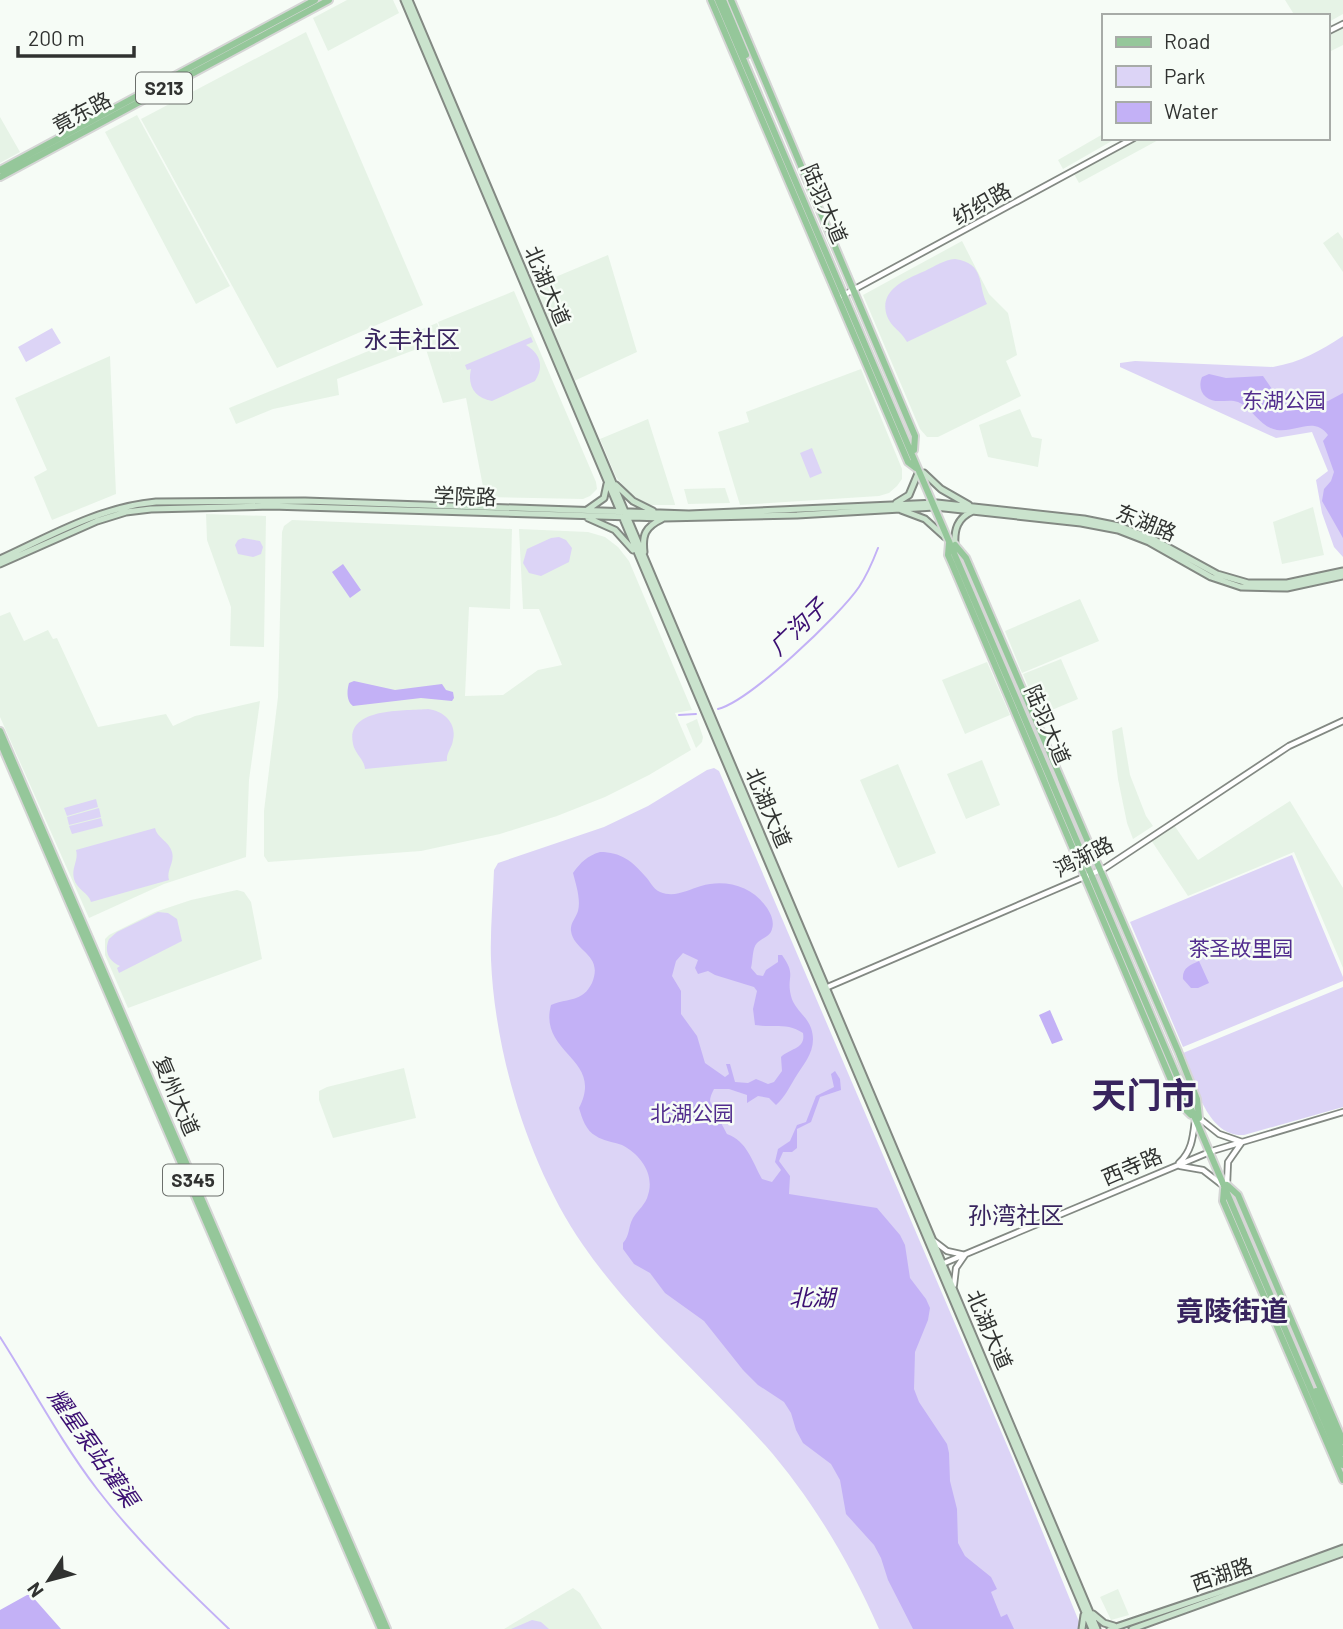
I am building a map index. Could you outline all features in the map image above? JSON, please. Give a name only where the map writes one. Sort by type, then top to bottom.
[{"type":"main road","name":"竟东路","points":[[0,170],[314,0]]},
{"type":"main road","name":"竟东路","points":[[0,177],[329,0]]},
{"type":"main road","name":"北湖大道","points":[[407,0],[1095,1629]]},
{"type":"main road","points":[[711,0],[846,295],[915,436],[914,450],[952,543]]},
{"type":"main road","name":"陆羽大道","points":[[721,0],[846,295]]},
{"type":"main road","points":[[731,0],[908,462],[941,489],[972,509],[955,529],[948,555],[1093,873],[1197,1119]]},
{"type":"main road","points":[[894,506],[909,495],[922,472]]},
{"type":"main road","points":[[610,480],[638,504],[664,516],[646,530],[643,559],[615,530],[584,514],[604,498],[610,480]]},
{"type":"main road","name":"学院路","points":[[0,562],[97,521],[126,512],[151,509],[271,506],[664,516],[936,505]]},
{"type":"main road","name":"东湖路","points":[[936,505],[1118,530],[1149,542],[1211,576],[1241,587],[1287,588],[1342,574]]},
{"type":"main road","points":[[894,506],[925,519],[966,558],[1165,1049],[1211,1151],[1343,1465]]},
{"type":"main road","name":"复州大道","points":[[0,731],[387,1629]]},
{"type":"main road","name":"复州大道","points":[[0,743],[382,1629]]},
{"type":"main road","points":[[1093,873],[1107,884],[1197,1099],[1197,1119]]},
{"type":"main road","points":[[1093,873],[1094,897],[1151,1033],[1182,1106],[1197,1119]]},
{"type":"main road","name":"北湖大道","points":[[824,988],[933,1239],[941,1265],[954,1289],[1087,1611]]},
{"type":"main road","points":[[1152,1008],[1153,994]]},
{"type":"main road","points":[[1151,1033],[1165,1049]]},
{"type":"main road","points":[[1225,1186],[1238,1195],[1343,1441]]},
{"type":"main road","points":[[1225,1186],[1343,1453]]},
{"type":"main road","points":[[1225,1186],[1223,1201],[1343,1480]]},
{"type":"main road","name":"西湖路","points":[[1114,1628],[1343,1548]]},
{"type":"main road","name":"西湖路","points":[[1132,1629],[1343,1553]]},
{"type":"main road","points":[[1082,1629],[1087,1611],[1114,1628]]},
{"type":"street","name":"纺织路","points":[[846,295],[1130,140]]},
{"type":"street","name":"鸿渐路","points":[[824,988],[1093,873],[1289,746],[1343,720]]},
{"type":"street","name":"西寺路","points":[[941,1265],[1211,1151],[1343,1112]]},
{"type":"street","points":[[1197,1119],[1219,1134],[1243,1142],[1228,1162],[1225,1186],[1203,1170],[1175,1166],[1188,1152],[1197,1119]]},
{"type":"street","points":[[933,1239],[948,1251],[965,1255],[956,1268],[954,1289]]},
{"type":"shaded area","points":[[347,0],[393,0],[399,13],[328,51],[313,18]]},
{"type":"shaded area","points":[[1285,0],[1343,0],[1343,14],[1329,22],[1329,14],[1294,14]]},
{"type":"shaded area","points":[[1343,26],[1343,45],[1329,52],[1329,34]]},
{"type":"shaded area","points":[[306,32],[423,305],[277,368],[141,119]]},
{"type":"shaded area","points":[[137,115],[230,286],[196,304],[105,132]]},
{"type":"shaded area","points":[[0,117],[20,152],[0,163]]},
{"type":"shaded area","points":[[1102,135],[1102,140],[1114,140],[1063,169],[1058,160]]},
{"type":"shaded area","points":[[1135,140],[1158,140],[1079,183],[1074,174]]},
{"type":"shaded area","points":[[1338,232],[1343,239],[1343,272],[1323,243]]},
{"type":"shaded area","points":[[962,241],[989,294],[1008,313],[1017,355],[1006,361],[1021,396],[938,437],[927,437],[920,429],[863,295]]},
{"type":"shaded area","points":[[608,255],[637,352],[574,381],[534,286]]},
{"type":"shaded area","points":[[514,291],[596,482],[597,489],[590,496],[583,499],[485,497],[466,398],[443,403],[425,346],[337,379],[339,395],[273,409],[236,424],[229,408],[437,323],[452,359],[438,322]]},
{"type":"shaded area","points":[[110,356],[116,494],[52,520],[34,477],[47,470],[15,398]]},
{"type":"shaded area","points":[[861,369],[902,469],[902,479],[897,486],[889,493],[879,496],[740,505],[718,432],[749,422],[746,412]]},
{"type":"shaded area","points":[[1020,409],[1032,437],[1042,439],[1038,467],[988,457],[979,425]]},
{"type":"shaded area","points":[[648,419],[675,505],[649,505],[629,493],[616,477],[600,439]]},
{"type":"shaded area","points":[[725,488],[730,503],[688,504],[684,489]]},
{"type":"shaded area","points":[[1313,507],[1324,555],[1282,564],[1273,522]]},
{"type":"shaded area","points":[[206,514],[266,516],[264,647],[230,646],[231,607],[207,540]]},
{"type":"shaded area","points":[[292,520],[512,529],[510,609],[469,607],[465,696],[503,695],[538,670],[562,665],[539,609],[523,609],[519,529],[588,532],[605,537],[618,547],[629,561],[692,710],[675,713],[691,750],[605,797],[500,834],[421,851],[268,862],[264,856],[264,811],[278,697],[282,532],[284,526]]},
{"type":"shaded area","points":[[1080,599],[1099,641],[1022,673],[1005,631]]},
{"type":"shaded area","points":[[10,612],[24,641],[48,630],[53,639],[57,638],[98,727],[166,714],[173,726],[195,716],[260,701],[249,780],[246,857],[164,884],[89,918],[0,717],[0,616]]},
{"type":"shaded area","points":[[1061,659],[1078,699],[1040,715],[1023,674]]},
{"type":"shaded area","points":[[987,662],[1010,715],[965,734],[942,680]]},
{"type":"shaded area","points":[[697,719],[703,737],[696,748],[686,724]]},
{"type":"shaded area","points":[[1122,727],[1130,775],[1146,816],[1153,826],[1133,839],[1118,779],[1112,731]]},
{"type":"shaded area","points":[[982,760],[1000,805],[966,819],[947,774]]},
{"type":"shaded area","points":[[898,764],[936,853],[898,868],[860,780]]},
{"type":"shaded area","points":[[1290,801],[1343,888],[1343,968],[1294,852],[1188,896],[1151,840],[1174,825],[1198,860]]},
{"type":"shaded area","points":[[237,890],[244,892],[251,902],[262,959],[128,1008],[105,955],[105,939],[155,912],[191,900]]},
{"type":"shaded area","points":[[404,1068],[416,1118],[333,1138],[319,1100],[319,1091]]},
{"type":"shaded area","points":[[573,1588],[580,1593],[602,1629],[504,1629]]},
{"type":"shaded area","points":[[1118,1589],[1129,1615],[1111,1620],[1100,1597]]},
{"type":"green space","points":[[955,259],[972,265],[976,270],[987,304],[907,342],[887,316],[886,299],[890,292],[910,278]]},
{"type":"green space","points":[[52,328],[61,343],[26,362],[18,347]]},
{"type":"green space","name":"东湖公园","points":[[1343,336],[1343,557],[1334,547],[1322,513],[1316,480],[1328,471],[1312,432],[1276,438],[1120,367],[1120,363],[1135,361],[1273,367],[1310,355]]},
{"type":"green space","points":[[531,337],[533,342],[526,345],[535,352],[540,361],[540,371],[535,381],[492,401],[477,394],[471,386],[471,369],[467,370],[465,365]]},
{"type":"green space","points":[[812,448],[822,473],[810,478],[800,453]]},
{"type":"green space","points":[[559,537],[566,540],[572,548],[569,562],[541,576],[529,573],[523,563],[527,549]]},
{"type":"green space","points":[[243,538],[260,541],[263,547],[261,554],[253,557],[238,554],[235,545]]},
{"type":"green space","points":[[428,709],[444,715],[453,728],[453,740],[447,761],[365,769],[353,744],[353,732],[358,723],[379,713]]},
{"type":"green space","name":"北湖公园","points":[[714,768],[719,771],[1012,1457],[1082,1629],[879,1629],[856,1580],[815,1510],[765,1445],[647,1323],[603,1272],[564,1214],[531,1146],[518,1109],[499,1034],[491,949],[494,870],[498,863],[604,827],[648,806]]},
{"type":"green space","points":[[96,799],[98,807],[67,816],[64,808]]},
{"type":"green space","points":[[99,808],[101,817],[69,825],[67,817]]},
{"type":"green space","points":[[101,818],[103,826],[72,834],[69,826]]},
{"type":"green space","points":[[155,828],[172,852],[169,880],[91,902],[74,879],[76,850]]},
{"type":"green space","name":"茶圣故里园","points":[[1292,855],[1343,981],[1183,1047],[1130,922]]},
{"type":"green space","points":[[158,912],[168,913],[177,919],[182,941],[119,973],[117,968],[120,966],[108,955],[109,939],[117,932]]},
{"type":"green space","points":[[1343,987],[1343,1107],[1244,1135],[1231,1133],[1220,1127],[1204,1106],[1183,1053]]},
{"type":"green space","points":[[532,1620],[541,1622],[549,1629],[511,1629]]},
{"type":"water","points":[[1209,374],[1226,378],[1263,376],[1272,389],[1284,391],[1300,405],[1328,401],[1343,393],[1343,538],[1322,501],[1324,489],[1334,472],[1323,441],[1328,435],[1323,429],[1311,426],[1277,430],[1238,402],[1217,401],[1206,397],[1200,385],[1202,377]]},
{"type":"water","points":[[343,564],[361,590],[350,598],[332,572]]},
{"type":"water","points":[[354,681],[395,690],[442,684],[446,690],[453,692],[454,698],[452,701],[421,698],[353,706],[348,692],[349,683]]},
{"type":"water","name":"北湖","points":[[607,852],[626,858],[653,887],[665,894],[676,894],[709,884],[736,885],[758,897],[770,912],[772,929],[770,934],[755,945],[751,968],[757,975],[763,976],[766,970],[778,962],[778,955],[782,955],[790,972],[793,1001],[811,1028],[812,1049],[787,1092],[776,1105],[769,1098],[758,1096],[747,1103],[747,1095],[729,1089],[714,1089],[710,1101],[727,1134],[740,1141],[762,1179],[772,1182],[781,1170],[775,1162],[778,1149],[790,1141],[797,1125],[806,1122],[816,1096],[834,1087],[831,1074],[835,1071],[840,1079],[841,1090],[820,1097],[811,1122],[797,1129],[797,1148],[792,1152],[783,1152],[779,1161],[790,1176],[789,1194],[877,1208],[900,1235],[905,1245],[910,1278],[930,1308],[915,1352],[914,1389],[919,1402],[947,1444],[950,1481],[957,1509],[958,1543],[965,1556],[991,1577],[997,1589],[991,1592],[1001,1617],[1007,1614],[1014,1629],[913,1629],[874,1545],[846,1514],[840,1480],[831,1464],[803,1443],[784,1402],[758,1385],[704,1321],[665,1293],[650,1273],[634,1264],[623,1249],[631,1221],[647,1198],[650,1187],[648,1172],[640,1159],[629,1149],[599,1138],[587,1128],[579,1108],[585,1091],[584,1078],[554,1035],[550,1021],[551,1005],[583,994],[591,985],[595,973],[591,959],[573,938],[571,928],[579,906],[573,873],[595,854]],"holes":[[[683,953],[698,960],[695,968],[698,974],[708,971],[754,987],[757,991],[753,1009],[755,1025],[785,1026],[803,1033],[800,1045],[781,1057],[782,1071],[774,1082],[768,1084],[756,1079],[748,1083],[735,1082],[730,1064],[726,1064],[729,1074],[725,1077],[705,1063],[697,1036],[681,1014],[681,991],[672,976],[676,961]]]},
{"type":"water","points":[[1199,961],[1209,983],[1191,988],[1183,979],[1184,972]]},
{"type":"water","points":[[1050,1010],[1063,1040],[1052,1044],[1039,1015]]},
{"type":"water","points":[[31,1595],[61,1629],[0,1629],[0,1610]]},
{"type":"waterway","name":"广沟子","points":[[718,709],[732,703],[772,674],[833,617],[859,587],[878,548]]},
{"type":"waterway","name":"广沟子","points":[[679,715],[696,714]]},
{"type":"waterway","name":"耀星泵站灌渠","points":[[0,1337],[97,1489],[144,1544],[229,1629]]},
{"type":"district","name":"永丰社区","points":[[412,340]]},
{"type":"district","name":"天门市","points":[[1144,1096]]},
{"type":"district","name":"孙湾社区","points":[[1016,1216]]},
{"type":"district","name":"竟陵街道","points":[[1232,1311]]}]
